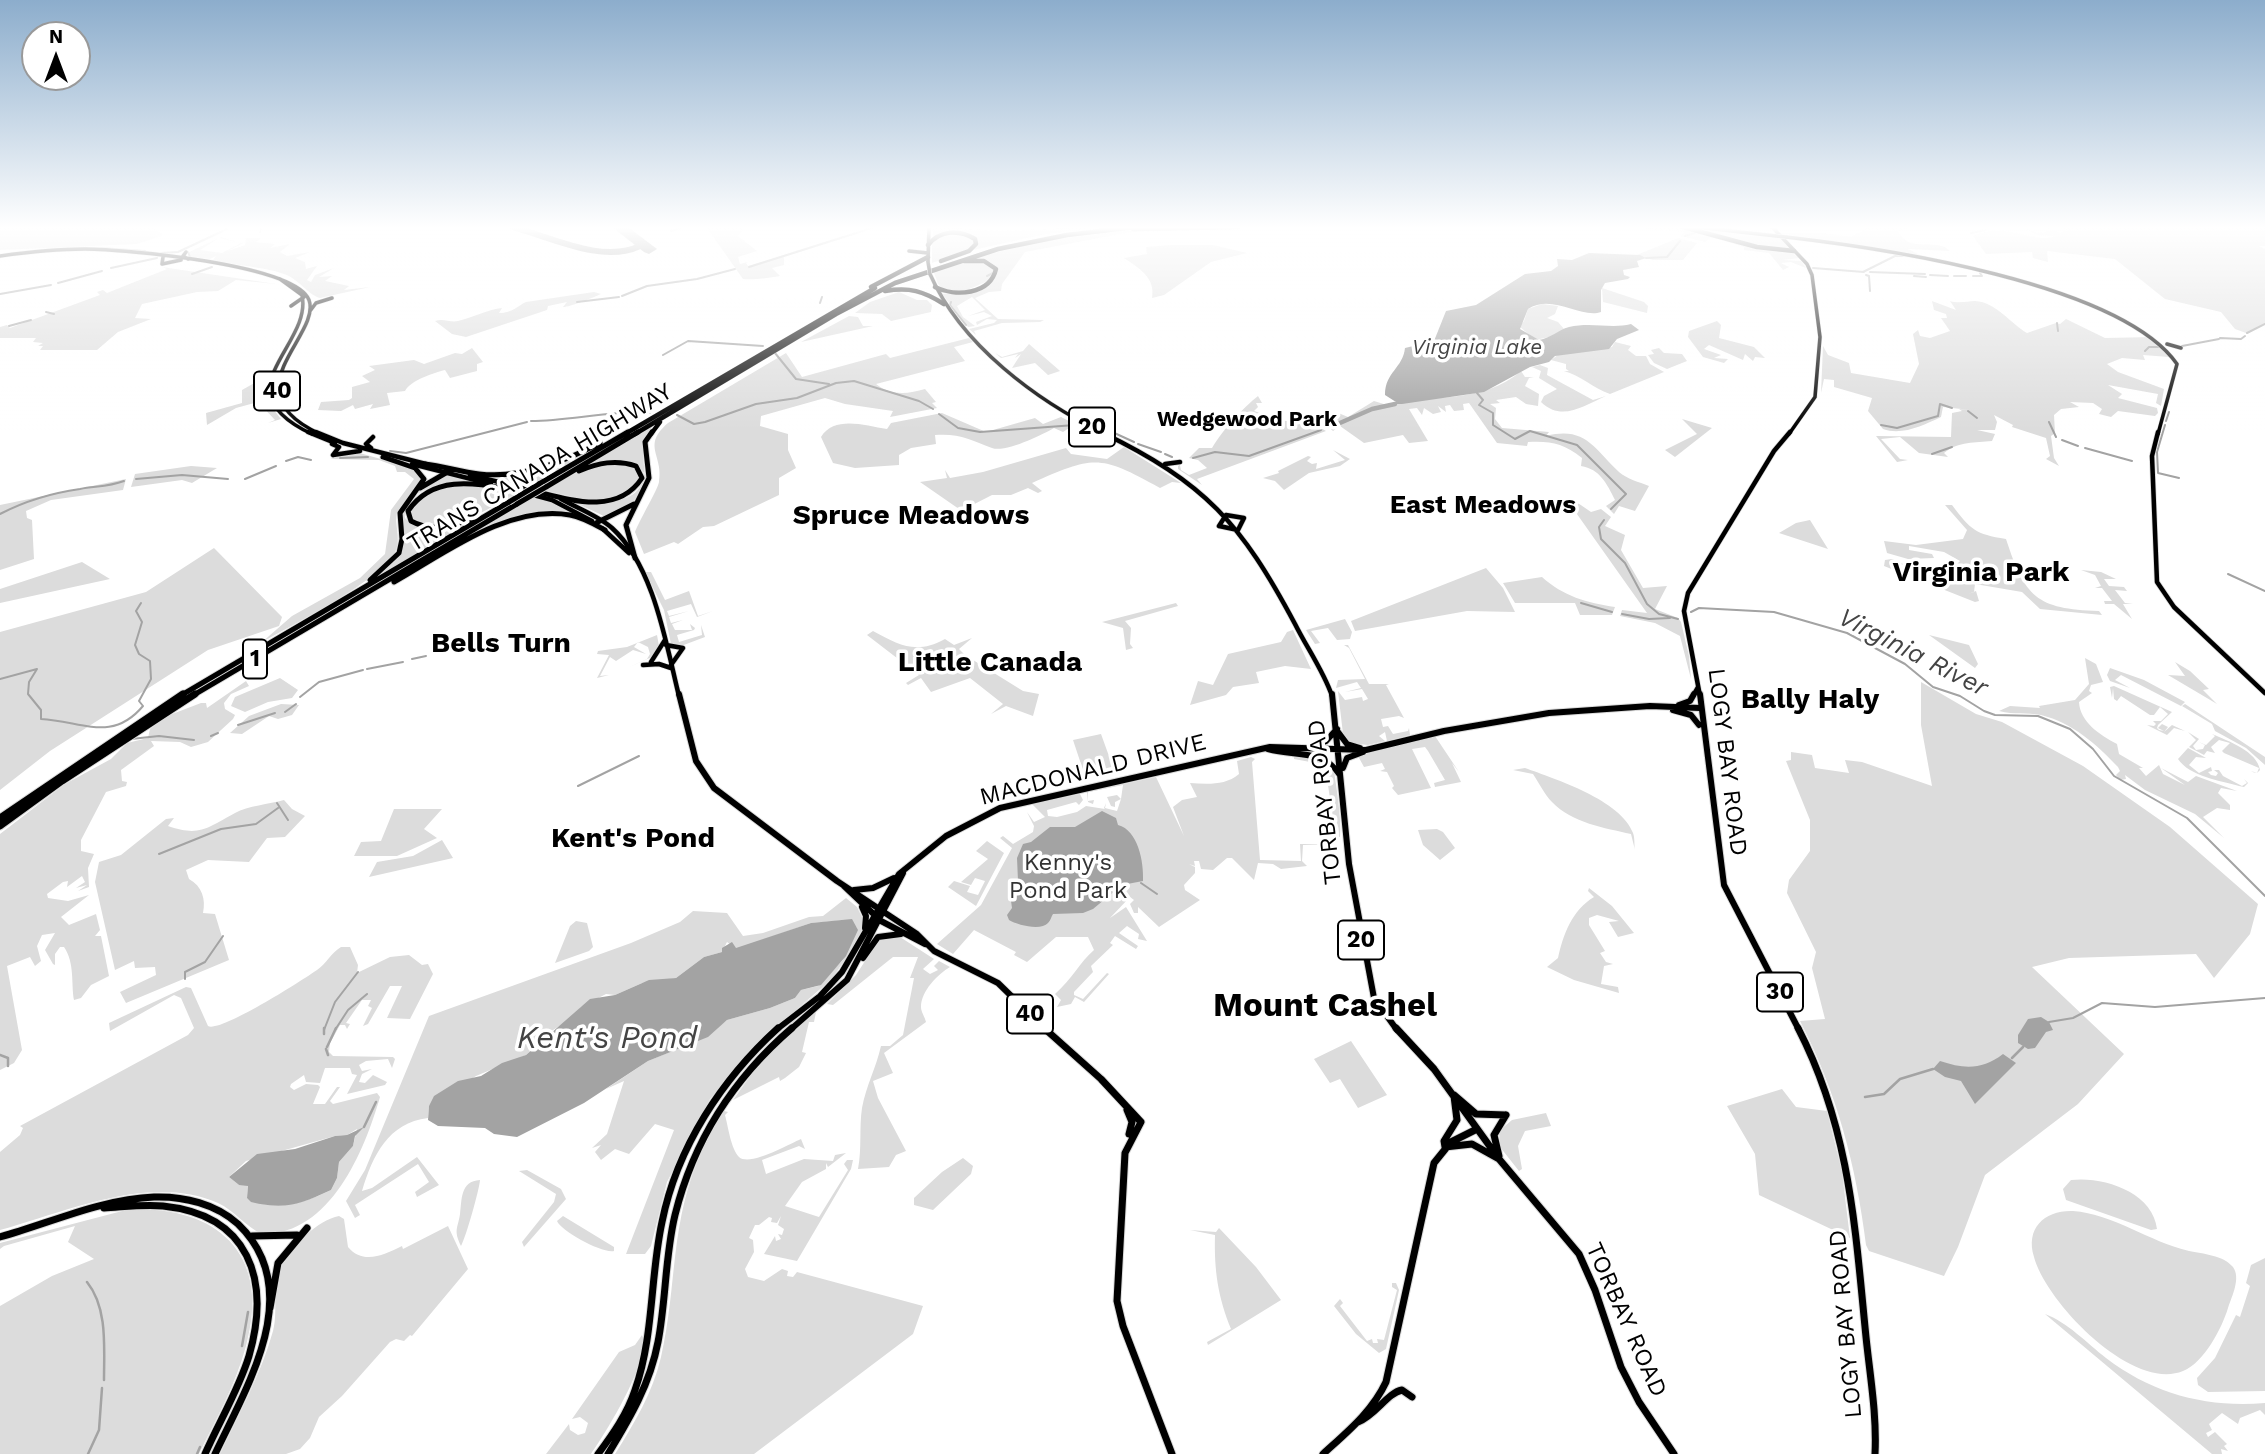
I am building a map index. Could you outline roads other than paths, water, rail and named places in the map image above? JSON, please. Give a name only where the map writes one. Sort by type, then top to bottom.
[{"type":"highway","points":[[838,307],[860,295]]},
{"type":"highway","name":"TRANS CANADA HIGHWAY","points":[[513,503],[539,484],[838,307],[863,295]]},
{"type":"highway","name":"TRANS CANADA HIGHWAY","points":[[0,818],[118,736],[836,314],[875,295]]},
{"type":"highway","points":[[836,314],[877,295]]},
{"type":"highway","points":[[931,295],[944,304]]},
{"type":"highway","points":[[635,558],[626,525],[649,478],[644,449],[647,436],[660,422],[698,396]]},
{"type":"highway","points":[[425,464],[481,474],[533,470],[568,459],[652,418]]},
{"type":"highway","points":[[324,615],[393,561],[402,546],[400,513],[423,482],[422,472],[385,455]]},
{"type":"highway","points":[[542,493],[580,502],[608,501],[635,489],[642,473],[631,464],[606,463],[546,486]]},
{"type":"highway","points":[[416,491],[448,471]]},
{"type":"highway","points":[[513,490],[467,482],[444,485],[416,499],[409,508],[408,516],[411,521],[423,527],[441,528],[461,524],[513,503]]},
{"type":"highway","points":[[596,523],[634,504],[640,497]]},
{"type":"highway","points":[[324,615],[500,526],[526,516],[568,515],[604,530]]},
{"type":"highway","name":"TRANS CANADA HIGHWAY","points":[[0,827],[136,732],[324,615]]},
{"type":"main road","name":"TORBAY ROAD","points":[[940,295],[965,330],[1049,405],[1190,482],[1226,515],[1265,568],[1331,690],[1349,864],[1370,988],[1386,1018],[1430,1063],[1499,1159],[1580,1256],[1621,1367],[1639,1402],[1674,1454]]},
{"type":"main road","name":"LOGY BAY ROAD","points":[[1815,295],[1820,342],[1815,397],[1803,417],[1777,447],[1729,524],[1688,593],[1684,611],[1698,687],[1724,885],[1814,1060],[1847,1154],[1874,1398],[1875,1454]]},
{"type":"main road","points":[[2053,295],[2122,319],[2162,342],[2182,349],[2177,354],[2151,460],[2157,582],[2174,607],[2265,693]]},
{"type":"main road","points":[[306,296],[308,310]]},
{"type":"main road","points":[[306,296],[332,298],[316,303],[308,310],[291,306],[306,296]]},
{"type":"main road","name":"40","points":[[308,310],[275,364],[270,388],[276,408],[287,420],[320,438],[360,451],[425,464],[565,505],[596,523],[635,558]]},
{"type":"main road","name":"40","points":[[308,310],[280,367],[276,382],[278,397],[286,411],[298,422],[344,442],[385,455],[542,493],[603,520],[625,541],[655,599],[692,748],[704,778],[729,802],[853,890],[903,935],[998,983],[1123,1101],[1141,1122],[1128,1142]]},
{"type":"main road","points":[[2162,342],[2176,360]]},
{"type":"main road","points":[[373,437],[367,445],[385,455]]},
{"type":"main road","points":[[320,438],[338,447],[333,455],[360,451]]},
{"type":"main road","points":[[344,442],[367,440]]},
{"type":"main road","points":[[1161,464],[1180,462]]},
{"type":"main road","points":[[1226,515],[1244,517],[1238,530],[1219,526],[1226,515]]},
{"type":"main road","points":[[643,665],[659,664],[671,667],[683,649],[665,643],[651,662]]},
{"type":"main road","points":[[1674,706],[1690,701],[1698,687]]},
{"type":"main road","points":[[1664,706],[1691,715],[1702,730]]},
{"type":"main road","name":"MACDONALD DRIVE","points":[[879,912],[900,875],[956,829],[1001,807],[1268,750],[1366,750],[1439,732],[1549,713],[1664,706],[1700,708]]},
{"type":"main road","points":[[1307,749],[1323,743],[1337,729],[1347,744],[1366,750]]},
{"type":"main road","points":[[1307,749],[1328,759],[1341,778]]},
{"type":"main road","points":[[1341,778],[1347,758],[1366,750]]},
{"type":"main road","points":[[853,890],[873,888],[900,875]]},
{"type":"main road","name":"40","points":[[844,886],[858,902],[918,934],[925,944]]},
{"type":"main road","points":[[858,902],[866,916],[865,931]]},
{"type":"main road","points":[[598,1454],[622,1417],[643,1370],[651,1329],[665,1208],[698,1128],[710,1107],[754,1052],[834,983],[879,912]]},
{"type":"main road","points":[[855,968],[879,912]]},
{"type":"main road","points":[[608,1454],[640,1401],[650,1373],[658,1342],[674,1218],[687,1172],[704,1134],[732,1089],[762,1054],[833,994],[878,937],[903,935]]},
{"type":"main road","points":[[1445,1147],[1444,1142],[1457,1120],[1454,1095]]},
{"type":"main road","points":[[1454,1095],[1461,1098],[1476,1114],[1491,1117],[1506,1115],[1494,1135],[1499,1159]]},
{"type":"main road","name":"40","points":[[1123,1101],[1132,1122],[1116,1271],[1117,1301],[1122,1326],[1172,1454]]},
{"type":"main road","points":[[1323,1454],[1358,1422],[1379,1397],[1387,1379],[1433,1169],[1445,1147],[1477,1129]]},
{"type":"main road","points":[[1445,1147],[1472,1144],[1499,1159]]},
{"type":"main road","points":[[0,1237],[141,1199],[186,1199],[228,1214],[251,1236],[263,1261],[270,1308]]},
{"type":"main road","points":[[104,1208],[163,1206],[207,1216],[236,1237],[252,1261],[257,1309],[250,1356],[205,1454]]},
{"type":"main road","points":[[215,1454],[257,1364],[267,1334],[277,1266],[286,1252],[306,1234],[307,1228]]},
{"type":"main road","points":[[251,1236],[268,1238],[297,1235]]},
{"type":"main road","points":[[1358,1422],[1372,1417],[1396,1391],[1402,1390],[1412,1396]]},
{"type":"water","name":"Virginia Lake","points":[[1492,295],[1601,295],[1601,312],[1537,305],[1528,309],[1520,329],[1539,340],[1565,328],[1577,326],[1631,324],[1639,330],[1617,339],[1609,349],[1555,356],[1549,362],[1530,367],[1484,392],[1402,404],[1395,404],[1396,402],[1385,395],[1388,381],[1401,361],[1405,348],[1434,341],[1446,311],[1476,305]]},
{"type":"water","points":[[1102,811],[1116,818],[1118,825],[1125,828],[1135,840],[1141,856],[1143,881],[1122,885],[1093,909],[1083,913],[1053,914],[1049,922],[1040,927],[1017,924],[1009,920],[1007,915],[1012,908],[1010,894],[1018,881],[1017,858],[1023,844],[1031,842],[1050,827],[1075,827]]},
{"type":"water","name":"Kent's Pond","points":[[852,919],[858,930],[846,956],[821,985],[801,990],[795,998],[770,1008],[727,1020],[708,1037],[648,1061],[584,1103],[517,1137],[494,1134],[485,1128],[438,1126],[428,1120],[429,1106],[434,1096],[458,1081],[481,1076],[502,1063],[526,1055],[590,999],[615,995],[649,980],[676,978],[704,957],[722,952],[722,948],[732,942],[736,948],[811,923]]},
{"type":"water","points":[[2041,1017],[2049,1022],[2053,1030],[2046,1032],[2035,1048],[2028,1049],[2018,1043],[2018,1035],[2028,1019]]},
{"type":"water","points":[[2003,1054],[2016,1063],[1975,1104],[1961,1081],[1945,1077],[1933,1069],[1940,1061],[1957,1066],[1973,1066],[1988,1063]]},
{"type":"water","points":[[364,1127],[339,1162],[337,1178],[331,1190],[310,1199],[282,1206],[251,1202],[247,1198],[248,1186],[239,1185],[229,1177],[257,1154],[295,1149],[335,1136],[347,1135]]},
{"type":"waterway","points":[[577,302],[619,297]]},
{"type":"waterway","points":[[820,303],[822,297]]},
{"type":"waterway","points":[[951,302],[950,305],[966,325]]},
{"type":"waterway","points":[[46,312],[54,314]]},
{"type":"waterway","points":[[9,326],[31,320]]},
{"type":"waterway","points":[[2057,323],[2058,331]]},
{"type":"waterway","points":[[2247,333],[2265,324]]},
{"type":"waterway","points":[[2220,338],[2241,339],[2245,336]]},
{"type":"waterway","points":[[2182,346],[2219,339]]},
{"type":"waterway","points":[[663,355],[688,341],[763,346]]},
{"type":"waterway","points":[[2145,351],[2149,347],[2159,347]]},
{"type":"waterway","points":[[775,353],[796,379],[829,384]]},
{"type":"waterway","points":[[677,415],[694,424],[705,422],[756,404],[797,398],[836,383],[854,381],[919,401],[933,409]]},
{"type":"waterway","name":"Virginia River","points":[[1477,393],[1483,400],[1479,405],[1493,413],[1493,425],[1515,439],[1530,431],[1577,445],[1626,494],[1611,509]]},
{"type":"waterway","points":[[1333,426],[1372,409],[1395,404]]},
{"type":"waterway","points":[[1881,425],[1897,428],[1938,416],[1940,404],[1952,408]]},
{"type":"waterway","points":[[1968,411],[1977,418]]},
{"type":"waterway","points":[[2166,421],[2169,412]]},
{"type":"waterway","points":[[531,421],[650,413]]},
{"type":"waterway","points":[[939,414],[958,428],[980,432],[1075,425]]},
{"type":"waterway","points":[[390,451],[406,453],[527,422]]},
{"type":"waterway","points":[[2049,422],[2056,437]]},
{"type":"waterway","points":[[2165,425],[2157,452],[2158,473],[2179,478]]},
{"type":"waterway","points":[[1193,458],[1215,452],[1249,456],[1321,430]]},
{"type":"waterway","points":[[1110,431],[1134,442]]},
{"type":"waterway","points":[[2062,440],[2078,446]]},
{"type":"waterway","points":[[1138,444],[1161,452]]},
{"type":"waterway","points":[[1932,454],[1952,447]]},
{"type":"waterway","points":[[2085,448],[2132,461]]},
{"type":"waterway","points":[[1165,454],[1172,457]]},
{"type":"waterway","points":[[286,461],[298,457],[311,460]]},
{"type":"waterway","points":[[340,458],[368,457]]},
{"type":"waterway","points":[[245,479],[276,466]]},
{"type":"waterway","points":[[136,479],[182,475],[228,479]]},
{"type":"waterway","points":[[0,514],[49,495],[124,481]]},
{"type":"waterway","name":"Virginia River","points":[[1604,520],[1599,527],[1601,539],[1625,563],[1647,604],[1659,614],[1678,619]]},
{"type":"waterway","points":[[2228,574],[2265,591]]},
{"type":"waterway","points":[[0,679],[37,669],[29,682],[28,694],[41,710],[41,719],[96,727],[120,724],[143,706],[139,701],[151,679],[150,661],[139,654],[135,645],[142,622],[136,611],[141,603]]},
{"type":"waterway","points":[[1581,603],[1612,612]]},
{"type":"waterway","name":"Virginia River","points":[[1691,612],[1699,608],[1774,612],[1847,633],[1905,664],[1933,687],[1960,696],[1984,711],[1995,715],[2038,716],[2070,729],[2093,749],[2114,776],[2187,818],[2265,896]]},
{"type":"waterway","points":[[1622,614],[1649,619],[1670,618]]},
{"type":"waterway","points":[[412,659],[426,656]]},
{"type":"waterway","points":[[367,669],[403,662]]},
{"type":"waterway","points":[[300,697],[319,682],[363,670]]},
{"type":"waterway","points":[[285,712],[296,704]]},
{"type":"waterway","points":[[238,725],[275,713]]},
{"type":"waterway","points":[[211,736],[218,733]]},
{"type":"waterway","points":[[131,739],[159,736],[194,740]]},
{"type":"waterway","points":[[578,786],[639,756]]},
{"type":"waterway","points":[[277,803],[288,820]]},
{"type":"waterway","points":[[159,854],[221,829],[256,824],[278,808]]},
{"type":"waterway","points":[[1141,883],[1157,894]]},
{"type":"waterway","points":[[185,979],[185,972],[205,962],[223,936]]},
{"type":"waterway","points":[[324,1030],[335,1002],[358,972]]},
{"type":"waterway","points":[[335,1030],[348,1010],[367,994]]},
{"type":"waterway","points":[[2049,1022],[2073,1018],[2102,1003],[2155,1007],[2265,998]]},
{"type":"waterway","points":[[327,1047],[335,1030]]},
{"type":"waterway","points":[[2012,1058],[2023,1047]]},
{"type":"waterway","points":[[326,1049],[328,1055]]},
{"type":"waterway","points":[[0,1055],[8,1058],[8,1066]]},
{"type":"waterway","points":[[1865,1097],[1884,1094],[1900,1079],[1933,1069]]},
{"type":"waterway","points":[[364,1127],[376,1102]]},
{"type":"waterway","points":[[87,1282],[94,1292],[102,1316],[104,1380]]},
{"type":"waterway","points":[[242,1346],[248,1312]]},
{"type":"waterway","points":[[88,1454],[99,1430],[102,1388]]},
{"type":"waterway","points":[[197,1454],[200,1447]]},
{"type":"district","name":"Wedgewood Park","points":[[1247,420]]},
{"type":"district","name":"East Meadows","points":[[1483,505]]},
{"type":"district","name":"Spruce Meadows","points":[[911,516]]},
{"type":"district","name":"Virginia Park","points":[[1981,573]]},
{"type":"district","name":"Bells Turn","points":[[501,644]]},
{"type":"district","name":"Little Canada","points":[[990,663]]},
{"type":"district","name":"Bally Haly","points":[[1810,700]]},
{"type":"district","name":"Kent's Pond","points":[[633,839]]},
{"type":"district","name":"Mount Cashel","points":[[1325,1006]]},
{"type":"park label","name":"Kenny's Pond Park","points":[[1068,877]]}]
